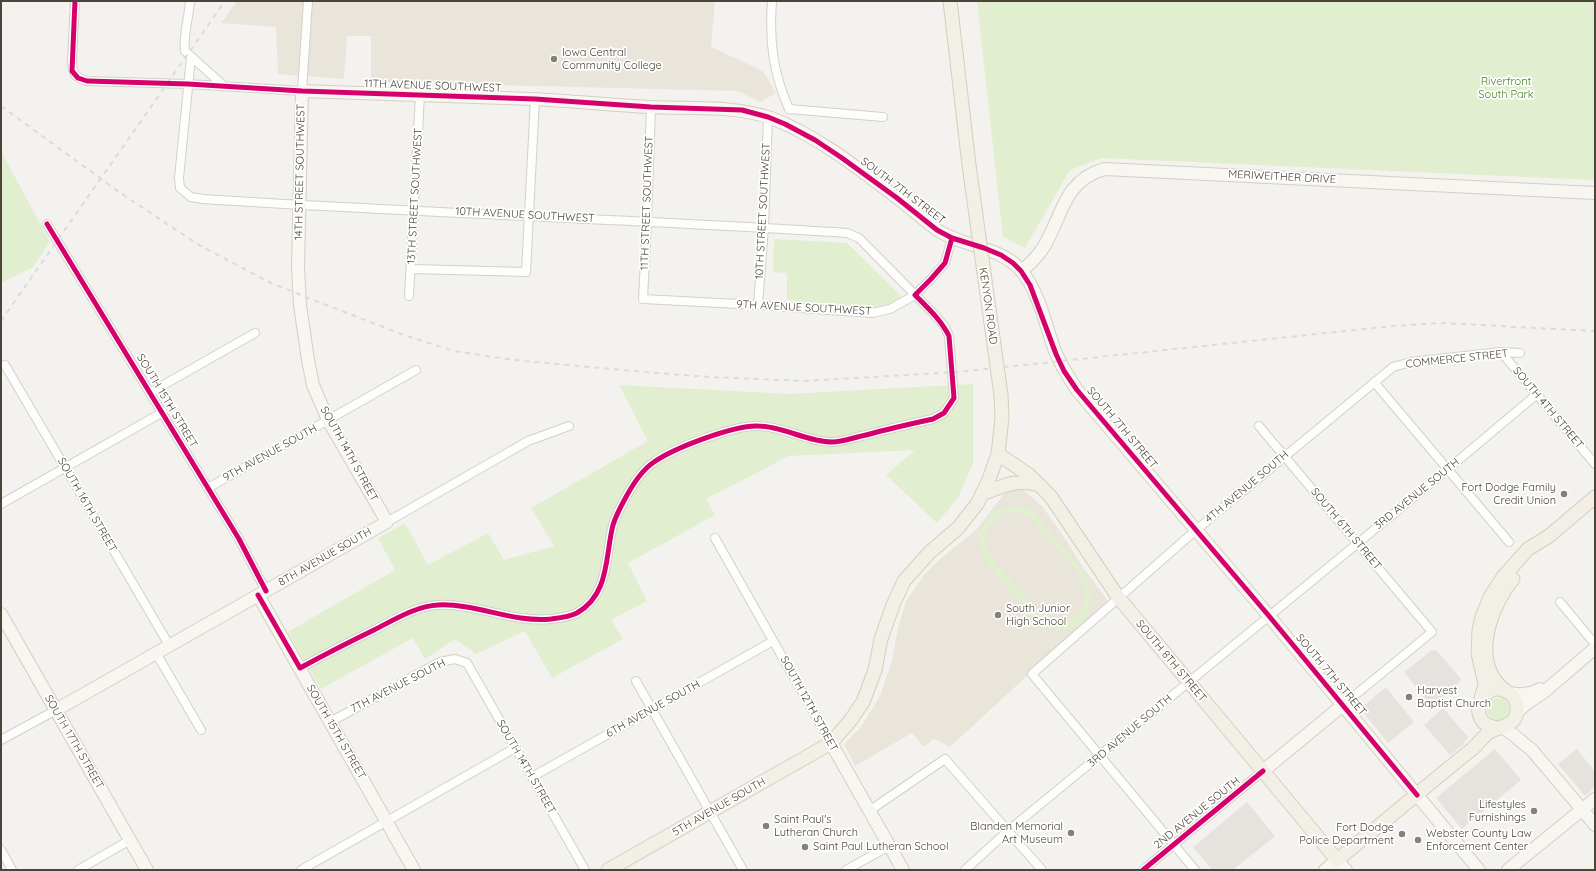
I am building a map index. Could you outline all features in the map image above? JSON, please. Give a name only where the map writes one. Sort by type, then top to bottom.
[{"type":"main road","name":"KENYON ROAD","points":[[950,1],[969,165],[1001,395],[1002,418],[998,454],[982,494],[977,504],[956,529]]},
{"type":"main road","name":"SOUTH 8TH STREET","points":[[998,454],[1029,475],[1051,497],[1118,597],[1337,860]]},
{"type":"main road","points":[[982,494],[1015,482],[1028,482],[1040,486]]},
{"type":"main road","points":[[1462,757],[1473,740],[1480,718],[1478,706],[1485,684],[1478,653],[1478,638],[1484,609],[1498,584],[1530,547],[1549,536],[1595,497]]},
{"type":"main road","name":"5TH AVENUE SOUTH","points":[[608,870],[831,743],[850,721],[863,702],[875,670],[881,639],[893,605],[904,581],[929,553],[956,529]]},
{"type":"main road","points":[[1337,860],[1417,795],[1486,735],[1511,723],[1517,714],[1515,700],[1499,685],[1494,678],[1487,660],[1487,639],[1492,615],[1506,589],[1549,536]]},
{"type":"main road","points":[[1481,698],[1490,691],[1499,689],[1508,692]]},
{"type":"main road","points":[[1480,718],[1489,726],[1500,728]]},
{"type":"street","name":"11TH AVENUE SOUTHWEST","points":[[75,1],[72,71],[78,78],[87,80],[302,91],[535,99],[651,107],[742,110],[768,117],[785,124]]},
{"type":"street","points":[[190,1],[187,27],[183,39],[185,51],[224,86]]},
{"type":"street","name":"14TH STREET SOUTHWEST","points":[[298,267],[302,91],[308,1]]},
{"type":"street","points":[[772,1],[770,27],[774,62],[780,89],[789,109],[785,124]]},
{"type":"street","points":[[188,84],[191,57]]},
{"type":"street","name":"10TH AVENUE SOUTHWEST","points":[[188,84],[179,178],[180,188],[191,197],[300,205],[647,221],[847,233],[859,238],[915,295]]},
{"type":"street","name":"13TH STREET SOUTHWEST","points":[[409,296],[420,95]]},
{"type":"street","points":[[411,269],[526,272],[535,99]]},
{"type":"street","name":"11TH STREET SOUTHWEST","points":[[643,299],[651,107]]},
{"type":"street","points":[[789,109],[883,117]]},
{"type":"street","name":"10TH STREET SOUTHWEST","points":[[758,305],[764,227],[768,117]]},
{"type":"street","name":"SOUTH 7TH STREET","points":[[785,124],[815,140],[842,158],[897,198],[937,230],[952,238],[1001,255],[1022,271],[1036,297],[1056,354],[1064,371],[1078,390],[1269,616],[1479,870]]},
{"type":"street","name":"MERIWEITHER DRIVE","points":[[1022,271],[1041,251],[1069,194],[1074,187],[1087,176],[1104,169],[1595,193]]},
{"type":"street","name":"SOUTH 15TH STREET","points":[[47,224],[151,392],[239,539],[262,593],[300,668],[414,870]]},
{"type":"street","name":"9TH AVENUE SOUTHWEST","points":[[643,299],[873,313],[890,309],[915,295],[945,263],[952,238]]},
{"type":"street","name":"SOUTH 14TH STREET","points":[[298,267],[303,328],[312,378],[328,420],[387,522]]},
{"type":"street","points":[[300,668],[419,608],[438,605],[465,607],[508,617],[537,620],[560,618],[576,614],[588,605],[599,589],[605,575],[613,524],[631,488],[643,472],[654,462],[675,451],[737,428],[751,426],[766,427],[802,437],[833,442],[932,419],[944,413],[954,398],[949,336],[945,327],[915,295]]},
{"type":"street","points":[[151,392],[255,332]]},
{"type":"street","name":"COMMERCE STREET","points":[[1374,382],[1393,367],[1411,362],[1501,352],[1520,353]]},
{"type":"street","name":"SOUTH 4TH STREET","points":[[1501,352],[1595,464]]},
{"type":"street","name":"SOUTH 16TH STREET","points":[[5,365],[169,645]]},
{"type":"street","name":"9TH AVENUE SOUTH","points":[[208,488],[416,370]]},
{"type":"street","points":[[1374,382],[1510,542]]},
{"type":"street","name":"4TH AVENUE SOUTH","points":[[1100,756],[1032,674],[1196,530],[1374,382]]},
{"type":"street","name":"3RD AVENUE SOUTH","points":[[965,870],[1009,830],[1536,395]]},
{"type":"street","points":[[1,504],[163,412]]},
{"type":"street","name":"8TH AVENUE SOUTH","points":[[1,740],[528,441],[569,426]]},
{"type":"street","name":"SOUTH 6TH STREET","points":[[1259,426],[1432,632]]},
{"type":"street","name":"SOUTH 12TH STREET","points":[[715,538],[903,870]]},
{"type":"street","points":[[1560,602],[1595,644]]},
{"type":"street","name":"SOUTH 17TH STREET","points":[[1,614],[147,870]]},
{"type":"street","name":"2ND AVENUE SOUTH","points":[[1143,870],[1432,632]]},
{"type":"street","name":"6TH AVENUE SOUTH","points":[[532,777],[773,641]]},
{"type":"street","points":[[1595,648],[1544,692],[1524,706],[1517,714],[1519,727],[1531,749],[1595,825]]},
{"type":"street","points":[[156,653],[201,730]]},
{"type":"street","name":"7TH AVENUE SOUTH","points":[[330,722],[440,662],[455,659],[467,663]]},
{"type":"street","name":"SOUTH 14TH STREET","points":[[467,663],[585,870]]},
{"type":"street","points":[[1508,692],[1527,694],[1536,691],[1559,678]]},
{"type":"street","points":[[636,681],[743,870]]},
{"type":"street","points":[[1500,728],[1511,732],[1531,749]]},
{"type":"street","points":[[300,870],[515,748]]},
{"type":"street","points":[[1100,756],[1195,870]]},
{"type":"street","points":[[869,811],[945,758],[1009,830],[1042,870]]},
{"type":"street","points":[[1508,870],[1595,798]]},
{"type":"street","points":[[78,870],[130,840]]},
{"type":"street","points":[[846,870],[889,846]]},
{"type":"street","points":[[1,850],[12,870]]},
{"type":"street","points":[[1325,870],[1337,860]]},
{"type":"street","name":"SOUTH 8TH STREET","points":[[1337,860],[1346,870]]},
{"type":"shaded area","name":"Iowa Central Community College","points":[[237,1],[715,1],[711,47],[763,71],[776,93],[760,102],[738,91],[371,82],[371,36],[347,36],[344,79],[278,74],[276,27],[221,23]]},
{"type":"shaded area","name":"South Junior High School","points":[[1013,489],[1022,489],[1042,506],[1084,569],[1108,601],[950,747],[934,739],[924,747],[912,733],[855,766],[844,744],[861,727],[880,696],[892,661],[898,628],[906,601],[924,575],[941,558],[976,530],[1004,494]]},
{"type":"shaded area","points":[[1432,650],[1437,651],[1461,679],[1459,683],[1432,707],[1404,672]]},
{"type":"shaded area","points":[[1386,687],[1414,722],[1388,743],[1362,711],[1362,707]]},
{"type":"shaded area","points":[[1443,708],[1468,737],[1463,745],[1450,755],[1424,725]]},
{"type":"shaded area","points":[[1495,749],[1521,780],[1462,829],[1436,798]]},
{"type":"shaded area","points":[[1577,749],[1595,772],[1595,787],[1585,796],[1558,764]]},
{"type":"shaded area","points":[[1247,802],[1275,836],[1233,870],[1212,870],[1193,847]]},
{"type":"green space","name":"Riverfront South Park","points":[[977,1],[1595,1],[1595,180],[1102,158],[1070,170],[1025,248],[1003,237]]},
{"type":"green space","points":[[1,151],[50,242],[33,267],[1,283]]},
{"type":"green space","points":[[774,239],[847,243],[901,296],[891,306],[875,308],[787,300],[787,273],[773,272]]},
{"type":"green space","points":[[973,384],[973,463],[958,498],[937,523],[886,475],[915,450],[789,456],[706,499],[715,515],[628,563],[647,601],[611,620],[623,639],[552,678],[525,631],[476,654],[455,639],[425,659],[413,638],[321,689],[288,632],[395,570],[378,538],[405,523],[428,565],[488,533],[504,560],[554,546],[531,508],[648,441],[619,385],[789,394]]},
{"type":"green space","points":[[1020,506],[1031,508],[1085,574],[1089,582],[1090,589],[1088,612],[1086,619],[1076,628],[1063,630],[1050,628],[1038,623],[984,560],[979,546],[979,532],[992,511],[1006,507]],"holes":[[[1012,512],[1023,514],[1031,519],[1080,576],[1084,588],[1082,608],[1069,619],[1060,621],[1050,619],[1039,614],[993,560],[989,553],[986,538],[989,526],[993,521],[1004,514]]]},
{"type":"green space","points":[[1498,698],[1506,701],[1509,709],[1506,717],[1498,720],[1490,717],[1487,709],[1490,701]]},
{"type":"railway","points":[[1,321],[225,1]]},
{"type":"railway","points":[[1,106],[119,192],[199,245],[271,283],[407,336],[454,351],[514,360],[709,377],[805,381],[957,372],[1393,326],[1441,323],[1595,331]]},
{"type":"cycle path","points":[[75,1],[72,71],[78,78],[87,81],[188,84],[302,91],[535,99],[651,107],[742,110],[768,117],[815,140],[897,198],[937,230],[952,238],[1001,255],[1013,263],[1021,271],[1030,285],[1056,354],[1064,371],[1077,390],[1269,616],[1417,795]]},
{"type":"cycle path","points":[[47,224],[239,539],[266,591]]},
{"type":"cycle path","points":[[258,595],[300,668],[405,614],[430,606],[452,605],[508,616],[537,619],[561,618],[577,613],[588,605],[601,585],[613,525],[624,500],[642,473],[663,456],[704,438],[734,429],[747,427],[758,426],[777,428],[813,440],[836,442],[933,419],[944,413],[954,398],[949,336],[938,319],[915,295],[945,263],[952,238]]},
{"type":"cycle path","points":[[1143,870],[1263,771]]},
{"type":"place","name":"Iowa Central Community College","points":[[554,59]]},
{"type":"place","name":"Fort Dodge Family Credit Union","points":[[1564,494]]},
{"type":"place","name":"South Junior High School","points":[[998,615]]},
{"type":"place","name":"Harvest Baptist Church","points":[[1409,697]]},
{"type":"place","name":"Lifestyles Furnishings","points":[[1534,811]]},
{"type":"place","name":"Saint Paul's Lutheran Church","points":[[766,826]]},
{"type":"place","name":"Blanden Memorial Art Museum","points":[[1071,833]]},
{"type":"place","name":"Fort Dodge Police Department","points":[[1402,834]]},
{"type":"place","name":"Webster County Law Enforcement Center","points":[[1418,840]]},
{"type":"place","name":"Saint Paul Lutheran School","points":[[805,847]]}]
